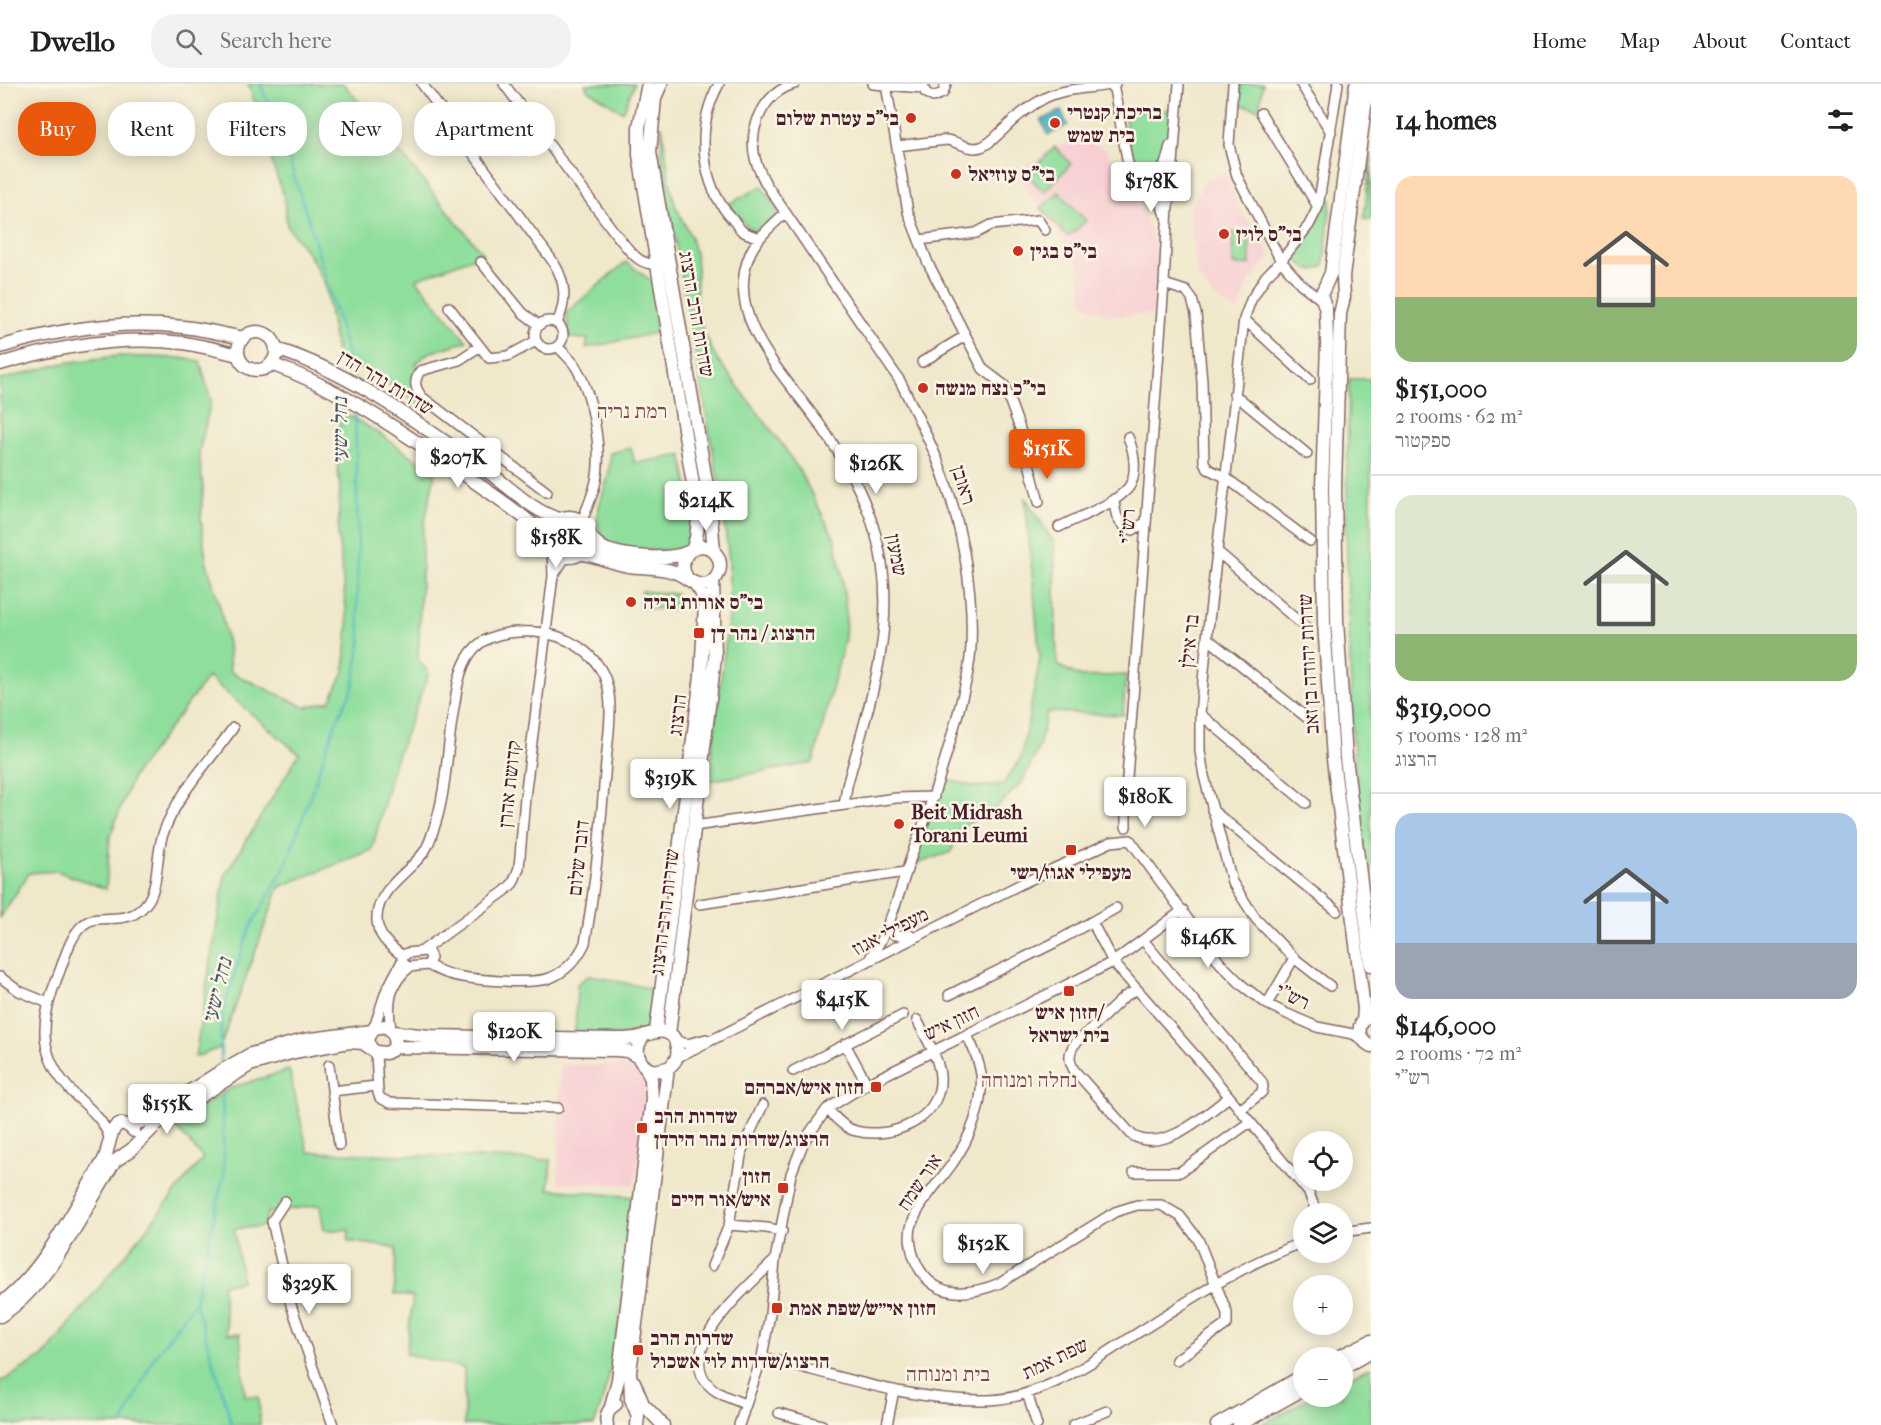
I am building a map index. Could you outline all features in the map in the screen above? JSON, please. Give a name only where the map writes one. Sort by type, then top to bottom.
[{"type":"main road","name":"שדרות הרב הרצוג","points":[[648,84],[639,127],[639,155],[710,504],[714,551]]},
{"type":"main road","name":"שדרות הרב הרצוג","points":[[661,84],[654,104],[650,152],[696,502],[698,535],[690,550]]},
{"type":"main road","points":[[1326,285],[1337,284],[1342,297],[1331,306],[1324,302],[1321,295],[1332,263],[1356,84]]},
{"type":"main road","name":"שדרות יהודה בן זאב","points":[[1368,84],[1343,276],[1335,467],[1337,621],[1346,758],[1371,965]]},
{"type":"main road","name":"שדרות יהודה בן זאב","points":[[1324,302],[1327,344],[1322,487],[1324,622],[1334,759],[1365,1020],[1360,1030],[1371,1058]]},
{"type":"main road","points":[[0,347],[58,332],[124,325],[184,327],[243,339]]},
{"type":"main road","points":[[253,332],[266,334],[276,349],[274,360],[261,370],[250,369],[242,363],[238,355],[238,346],[253,332]]},
{"type":"main road","points":[[0,364],[61,348],[117,341],[181,343],[238,355]]},
{"type":"main road","name":"שדרות נהר הדן","points":[[276,349],[329,370],[385,400],[538,510],[559,519]]},
{"type":"main road","name":"שדרות נהר הדן","points":[[271,364],[329,388],[384,419],[529,522],[550,543]]},
{"type":"main road","points":[[571,516],[582,521],[589,535],[606,550],[668,557],[679,556],[690,550],[704,547],[714,551],[720,560],[720,566],[713,581],[701,585],[670,571],[627,566],[580,554],[560,555],[550,543],[550,530],[559,519],[571,516]]},
{"type":"main road","points":[[580,554],[588,543],[589,535]]},
{"type":"main road","points":[[690,550],[683,562],[683,572],[691,581]]},
{"type":"main road","name":"הרצוג","points":[[661,1035],[701,676],[705,605],[701,592],[691,581]]},
{"type":"main road","name":"שדרות הרב הרצוג","points":[[661,1035],[694,826],[715,657],[713,581]]},
{"type":"main road","points":[[0,1305],[22,1286],[41,1262],[104,1160],[112,1130],[143,1121],[191,1090],[251,1059],[292,1042],[373,1030],[385,1026],[392,1031],[429,1036],[616,1039],[661,1035],[678,1049],[672,1063],[631,1363],[630,1391],[636,1416]]},
{"type":"main road","points":[[373,1030],[368,1039],[382,1050]]},
{"type":"main road","points":[[382,1050],[396,1039],[392,1031]]},
{"type":"main road","points":[[638,1057],[638,1045],[661,1035]]},
{"type":"main road","points":[[0,1316],[29,1292],[49,1268],[112,1165],[157,1124],[251,1059],[341,1042],[363,1043],[382,1050],[627,1051],[638,1057],[646,1068],[651,1079],[652,1099],[618,1380],[611,1407],[606,1416],[606,1424]]},
{"type":"main road","points":[[646,1068],[657,1071],[672,1063]]},
{"type":"main road","points":[[124,1126],[135,1131],[131,1148]]},
{"type":"main road","points":[[109,1139],[114,1149],[131,1148]]},
{"type":"main road","points":[[1353,1350],[1371,1341]]},
{"type":"main road","points":[[1353,1362],[1371,1352]]},
{"type":"main road","points":[[631,1363],[639,1395],[649,1412],[663,1425]]},
{"type":"main road","points":[[1217,1425],[1293,1381]]},
{"type":"main road","points":[[1239,1425],[1293,1395]]},
{"type":"main road","points":[[611,1407],[625,1403],[636,1416],[650,1425]]},
{"type":"street","points":[[422,84],[527,225],[561,275],[565,302],[557,322]]},
{"type":"street","points":[[504,84],[628,249],[646,265],[663,264]]},
{"type":"street","points":[[718,84],[706,114],[703,142],[712,189],[721,207],[742,231],[759,238]]},
{"type":"street","name":"ראובן","points":[[795,84],[770,98],[760,112],[753,132],[755,159],[766,184],[900,381],[937,459],[953,507],[964,557],[970,604],[971,647],[966,682],[934,796],[889,918],[871,956]]},
{"type":"street","points":[[873,84],[923,86],[927,94],[937,96],[943,93],[948,85]]},
{"type":"street","points":[[897,146],[953,140],[974,148],[982,147],[992,141],[1020,114],[1044,98],[1062,92],[1114,84],[1128,164],[1139,177],[1156,190],[1166,193],[1172,189],[1175,181],[1173,175],[1179,84]]},
{"type":"street","points":[[1233,84],[1229,144],[1237,176],[1281,261],[1301,284],[1324,302]]},
{"type":"street","points":[[1301,84],[1331,132]]},
{"type":"street","points":[[1318,207],[1338,84]]},
{"type":"street","points":[[886,86],[908,212],[919,240],[983,369],[1004,385],[1020,429],[1039,502]]},
{"type":"street","points":[[937,96],[940,107]]},
{"type":"street","points":[[1261,113],[1318,207]]},
{"type":"street","points":[[1156,190],[1153,177],[1167,158],[1176,125]]},
{"type":"street","points":[[1128,164],[1137,172],[1144,174],[1168,170],[1173,175]]},
{"type":"street","name":"רש\"י","points":[[1172,189],[1168,206],[1124,835],[1233,977],[1268,1004],[1304,1022],[1353,1034],[1367,1044]]},
{"type":"street","name":"רש\"י","points":[[1156,190],[1167,227]]},
{"type":"street","name":"בר אילן","points":[[1318,207],[1308,225],[1281,261],[1266,276],[1251,300],[1244,319],[1207,638],[1200,714],[1200,751],[1212,810],[1232,882],[1256,919],[1294,958],[1330,986]]},
{"type":"street","name":"שמעון","points":[[785,213],[759,238],[750,253],[743,288],[746,313],[755,335],[824,430],[854,479],[875,532],[882,564],[886,603],[885,638],[844,805]]},
{"type":"street","points":[[919,240],[976,233],[992,225],[1038,220],[1045,230]]},
{"type":"street","points":[[482,262],[523,313],[539,325]]},
{"type":"street","points":[[1164,284],[1186,291],[1192,299],[1196,315],[1201,371],[1203,462],[1208,469],[1225,477],[1310,541]]},
{"type":"street","points":[[1301,284],[1313,288],[1326,285]]},
{"type":"street","points":[[449,307],[489,358],[508,356],[536,341]]},
{"type":"street","points":[[1244,319],[1310,380]]},
{"type":"street","points":[[546,321],[557,322],[564,334],[562,342],[558,347],[546,349],[539,345],[535,332],[539,325],[546,321]]},
{"type":"street","points":[[922,362],[965,336]]},
{"type":"street","points":[[479,347],[459,360],[420,371],[416,379],[417,391],[547,492]]},
{"type":"street","points":[[558,347],[573,363],[582,380],[590,403],[596,438],[598,462],[596,480],[582,521]]},
{"type":"street","points":[[1234,394],[1307,454]]},
{"type":"street","points":[[1059,527],[1114,499],[1129,486],[1133,473],[1134,455],[1128,437]]},
{"type":"street","points":[[1114,499],[1115,514],[1124,527],[1133,530],[1146,522]]},
{"type":"street","name":"קדושת אהרן","points":[[422,951],[506,891],[513,883],[519,868],[525,797],[553,576],[550,543]]},
{"type":"street","points":[[1218,552],[1305,627]]},
{"type":"street","name":"קדושת אהרן","points":[[553,576],[566,556]]},
{"type":"street","points":[[373,1030],[386,991],[402,958],[407,953],[422,951],[431,955],[431,961],[428,964],[410,967],[404,965],[402,958],[390,946],[378,928],[377,916],[379,904],[393,884],[425,851],[434,828],[454,705],[469,654],[479,644],[494,636],[525,632],[545,633]]},
{"type":"street","name":"דובר שלום","points":[[428,964],[447,974],[477,980],[535,980],[549,978],[570,965],[578,958],[585,943],[600,831],[609,697],[606,681],[582,647],[545,633]]},
{"type":"street","points":[[1207,638],[1305,717]]},
{"type":"street","points":[[1200,714],[1306,803]]},
{"type":"street","points":[[109,1139],[102,1121],[61,1080],[47,1054],[44,1027],[48,1003],[72,941],[83,924],[94,920],[123,919],[136,913],[149,900],[156,875],[162,836],[179,800],[233,728]]},
{"type":"street","points":[[694,826],[896,798],[934,796]]},
{"type":"street","points":[[1212,810],[1337,911]]},
{"type":"street","name":"מעפילי אגוז","points":[[661,1035],[687,1044],[705,1040],[1018,879],[1124,835]]},
{"type":"street","name":"מעפילי אגוז","points":[[672,1063],[1020,884],[1124,835]]},
{"type":"street","points":[[700,904],[905,872]]},
{"type":"street","points":[[949,994],[1116,908]]},
{"type":"street","name":"חזון איש","points":[[739,1422],[762,1357],[787,1192],[796,1159],[804,1141],[827,1108],[867,1084],[1113,962],[1183,910]]},
{"type":"street","points":[[889,918],[891,933],[898,936],[910,935]]},
{"type":"street","points":[[1092,922],[1113,962],[1309,1193],[1313,1203]]},
{"type":"street","points":[[1143,940],[1262,1082],[1262,1092],[1240,1110]]},
{"type":"street","points":[[1268,1004],[1294,958]]},
{"type":"street","points":[[392,1031],[388,1008],[392,992],[399,977],[410,967]]},
{"type":"street","points":[[0,977],[19,992],[48,1003]]},
{"type":"street","points":[[1137,989],[1124,997],[1074,1045],[1070,1054],[1074,1070],[1138,1139],[1164,1138],[1180,1133],[1229,1097]]},
{"type":"street","points":[[793,1071],[903,1015]]},
{"type":"street","points":[[827,1108],[844,1125],[855,1131],[872,1133],[892,1132],[921,1117],[932,1106],[939,1090],[939,1068],[917,1020]]},
{"type":"street","name":"רש\"י","points":[[1337,1030],[1350,1028],[1365,1020]]},
{"type":"street","name":"אור שמח","points":[[968,1035],[981,1073],[981,1091],[967,1142],[933,1187],[910,1227],[912,1252],[921,1273],[935,1287],[948,1291],[958,1293],[984,1290],[1000,1283],[1114,1212],[1127,1207],[1161,1205],[1170,1209],[1188,1225],[1198,1239],[1227,1313],[1227,1324],[1176,1360]]},
{"type":"street","points":[[845,1044],[867,1084]]},
{"type":"street","points":[[382,1050],[376,1070],[376,1086],[380,1098],[396,1104],[558,1108]]},
{"type":"street","points":[[329,1065],[339,1144]]},
{"type":"street","points":[[332,1091],[376,1086]]},
{"type":"street","points":[[712,1266],[729,1225],[742,1150],[763,1105]]},
{"type":"street","points":[[90,1109],[124,1126]]},
{"type":"street","points":[[1134,1172],[1180,1172],[1250,1122]]},
{"type":"street","points":[[285,1201],[272,1221],[291,1305],[333,1425]]},
{"type":"street","points":[[729,1225],[782,1231]]},
{"type":"street","points":[[1353,1230],[1371,1228]]},
{"type":"street","name":"שפת אמת","points":[[762,1357],[932,1398],[991,1400],[1034,1392],[1081,1368],[1216,1283],[1293,1246]]},
{"type":"street","points":[[746,1404],[716,1391],[704,1379],[700,1366],[701,1349],[725,1311],[776,1260]]},
{"type":"street","points":[[887,1425],[894,1390]]},
{"type":"street","points":[[1027,1393],[1037,1425]]},
{"type":"street","points":[[1073,1425],[1107,1411]]},
{"type":"street","points":[[779,1413],[822,1425]]},
{"type":"shaded area","points":[[1087,141],[1106,149],[1149,226],[1157,254],[1153,314],[1121,316],[1105,314],[1083,304],[1078,262],[1020,180],[1026,167],[1053,148],[1070,142]]},
{"type":"shaded area","name":"בי\"ס לוין","points":[[1225,173],[1237,204],[1271,256],[1249,283],[1238,312],[1213,297],[1197,273],[1189,211],[1205,179]]},
{"type":"shaded area","points":[[560,1065],[622,1065],[635,1070],[641,1076],[645,1086],[635,1185],[558,1183]]},
{"type":"green space","points":[[248,84],[344,84],[359,102],[319,102],[319,156],[402,155],[483,254],[416,279],[467,341],[428,353],[416,364],[429,411],[384,381],[337,356],[325,284],[310,256],[287,226],[284,197],[270,156],[307,156],[307,102],[255,102]]},
{"type":"green space","points":[[585,84],[634,84],[623,112],[587,89]]},
{"type":"green space","points":[[1241,84],[1263,84],[1259,109],[1239,104]]},
{"type":"green space","points":[[1174,109],[1164,159],[1152,167],[1135,162],[1129,147],[1124,113]]},
{"type":"green space","points":[[662,124],[675,205],[691,237],[695,253],[696,305],[703,331],[715,356],[784,447],[800,472],[835,539],[842,573],[846,612],[845,638],[813,763],[708,781],[729,615],[729,560],[722,502],[664,178],[661,155]]},
{"type":"green space","points":[[1055,147],[1071,164],[1044,192],[1027,175]]},
{"type":"green space","points":[[1371,155],[1371,220],[1364,219]]},
{"type":"green space","points":[[762,186],[779,213],[757,231],[747,226],[727,205]]},
{"type":"green space","points":[[1059,192],[1086,221],[1068,237],[1041,208]]},
{"type":"green space","points":[[1326,199],[1331,200],[1324,266],[1312,271],[1297,260]]},
{"type":"green space","points":[[1249,232],[1250,265],[1233,265],[1232,233]]},
{"type":"green space","points":[[626,262],[656,284],[661,332],[586,348],[588,339],[570,338],[566,313]]},
{"type":"green space","points":[[118,356],[200,361],[211,401],[199,452],[203,488],[201,519],[206,560],[228,645],[230,672],[305,707],[330,701],[344,672],[348,626],[338,536],[340,487],[336,454],[341,411],[380,434],[435,473],[423,531],[418,660],[429,673],[394,764],[372,850],[279,887],[220,1048],[195,1057],[225,875],[299,754],[208,677],[133,776],[110,836],[106,889],[57,871],[29,873],[0,918],[0,380],[64,363]]},
{"type":"green space","points":[[1349,379],[1371,379],[1371,939],[1359,831],[1352,724],[1346,531]]},
{"type":"green space","points":[[631,448],[635,463],[682,455],[693,523],[691,542],[686,547],[654,550],[628,547],[611,543],[601,534],[597,520],[609,473],[610,453]]},
{"type":"green space","points":[[1025,497],[1054,543],[1057,665],[1081,677],[1126,675],[1123,715],[1047,712],[1039,747],[1022,782],[996,808],[960,828],[951,852],[913,865],[940,778],[976,787],[1003,784],[1021,758],[1040,659]]},
{"type":"green space","points":[[641,591],[676,594],[675,610],[639,608]]},
{"type":"green space","points":[[590,975],[652,989],[648,1026],[636,1033],[626,1034],[575,1033],[577,984]]},
{"type":"green space","points":[[289,1070],[308,1152],[551,1160],[549,1189],[634,1197],[625,1284],[616,1341],[603,1398],[594,1425],[464,1425],[464,1368],[406,1354],[413,1297],[394,1294],[396,1248],[348,1241],[349,1230],[324,1230],[320,1205],[267,1213],[265,1226],[234,1229],[242,1281],[222,1285],[227,1334],[240,1334],[245,1396],[259,1397],[260,1425],[0,1425],[0,1381],[45,1355],[203,1158],[173,1124],[233,1087]]},
{"type":"green space","points":[[1371,1367],[1371,1425],[1261,1425],[1293,1407],[1353,1407],[1353,1375]]},
{"type":"water","name":"בריכת קנטרי בית שמש","points":[[1061,111],[1068,125],[1048,135],[1041,120]]},
{"type":"waterway","name":"נחל ישעי","points":[[260,84],[280,129],[355,379]]},
{"type":"waterway","name":"נחל ישעי","points":[[314,785],[336,722],[353,688],[361,641],[357,605],[355,409]]},
{"type":"waterway","name":"נחל ישעי","points":[[221,1065],[221,1020],[233,978],[250,928],[286,865],[313,788]]},
{"type":"waterway","name":"נחל ישעי","points":[[222,1088],[224,1174],[195,1301],[232,1425]]},
{"type":"waterway","points":[[122,1425],[153,1359],[195,1302]]},
{"type":"place","name":"בי\"כ עטרת שלום","points":[[911,118]]},
{"type":"place","name":"בריכת קנטרי בית שמש","points":[[1055,123]]},
{"type":"place","name":"בי\"ס עוזיאל","points":[[956,174]]},
{"type":"place","name":"בי\"ס לוין","points":[[1224,234]]},
{"type":"place","name":"בי\"ס בגין","points":[[1018,251]]},
{"type":"place","name":"בי\"כ נצח מנשה","points":[[923,388]]},
{"type":"place","name":"בי\"ס אורות נריה","points":[[631,602]]},
{"type":"place","name":"הרצוג / נהר דן","points":[[699,633]]},
{"type":"place","name":"Beit Midrash Torani Leumi","points":[[899,824]]},
{"type":"place","name":"מעפילי אגוז/רשי","points":[[1071,850]]},
{"type":"place","name":"חזון איש/ בית ישראל","points":[[1069,991]]},
{"type":"place","name":"חזון איש/אברהם","points":[[876,1087]]},
{"type":"place","name":"שדרות הרב הרצוג/שדרות נהר הירדן","points":[[642,1128]]},
{"type":"place","name":"חזון איש/אור חיים","points":[[783,1188]]},
{"type":"place","name":"חזון אי״ש/שפת אמת","points":[[777,1308]]},
{"type":"place","name":"שדרות הרב הרצוג/שדרות לוי אשכול","points":[[638,1350]]},
{"type":"district","name":"רמת נריה","points":[[632,411]]},
{"type":"district","name":"נחלה ומנוחה","points":[[1029,1080]]},
{"type":"district","name":"בית ומנוחה","points":[[948,1374]]}]
